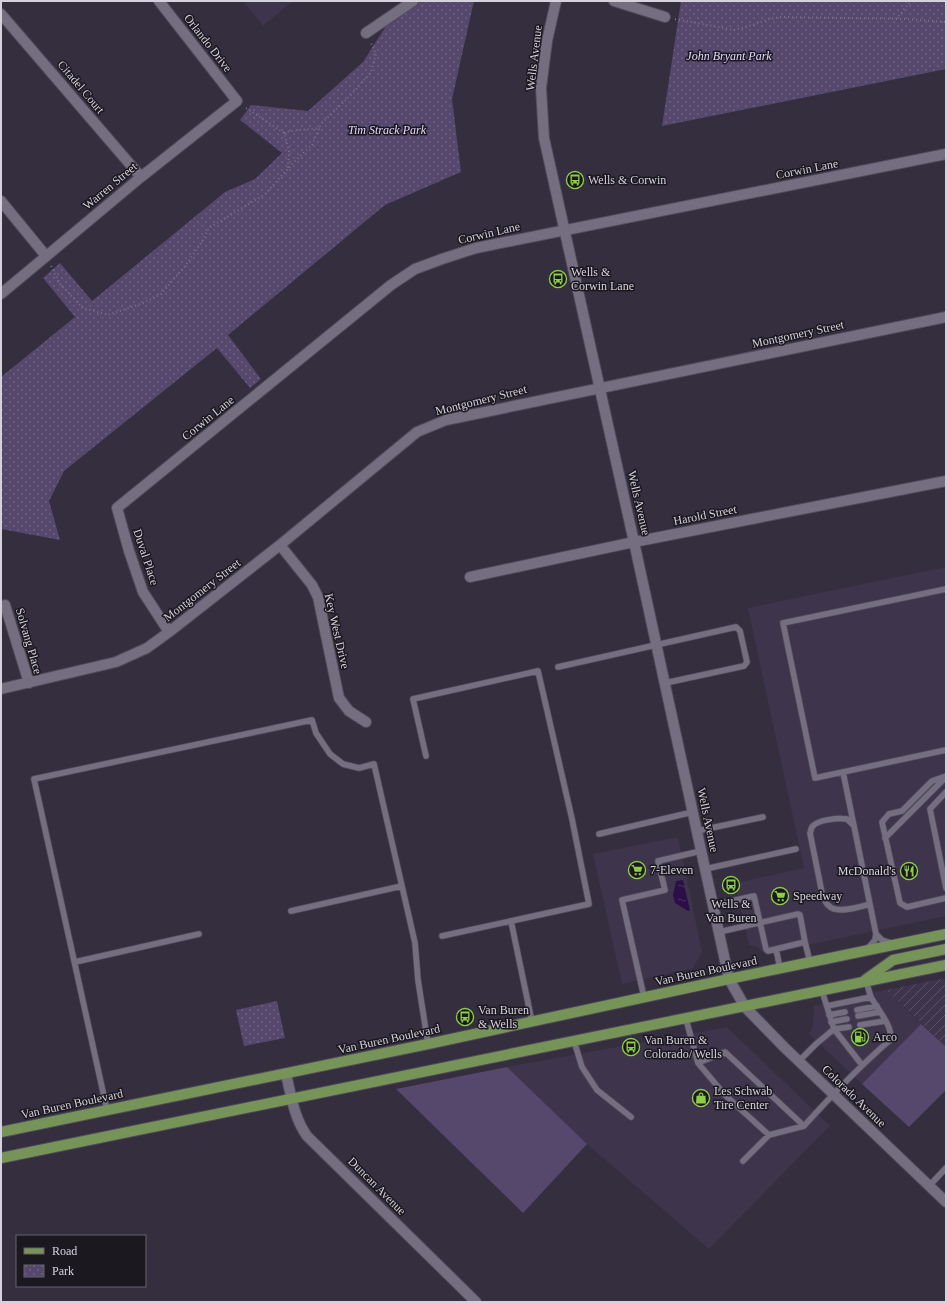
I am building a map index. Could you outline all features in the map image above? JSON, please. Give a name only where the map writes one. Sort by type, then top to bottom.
[{"type":"main road","name":"Van Buren Boulevard","points":[[1,1132],[286,1074],[946,934]]},
{"type":"main road","points":[[864,982],[893,960],[946,949]]},
{"type":"main road","points":[[1,1158],[946,965]]},
{"type":"street","name":"Orlando Drive","points":[[159,1],[237,101]]},
{"type":"street","points":[[366,33],[413,1]]},
{"type":"street","name":"Wells Avenue","points":[[556,1],[547,42],[541,88],[544,138],[729,979],[745,1007]]},
{"type":"street","points":[[614,1],[665,17]]},
{"type":"street","name":"Citadel Court","points":[[1,14],[141,177]]},
{"type":"street","name":"Warren Street","points":[[1,294],[141,177],[237,101]]},
{"type":"street","name":"Corwin Lane","points":[[117,508],[385,290],[415,269],[476,248],[946,154]]},
{"type":"street","points":[[1,201],[46,256]]},
{"type":"street","name":"Montgomery Street","points":[[1,689],[116,662],[147,648],[280,545],[416,432],[446,420],[946,317]]},
{"type":"street","name":"Harold Street","points":[[470,577],[634,542],[946,481]]},
{"type":"street","name":"Duval Place","points":[[117,508],[129,551],[143,592],[169,632]]},
{"type":"street","name":"Key West Drive","points":[[280,545],[312,585],[318,598],[339,698],[349,711],[366,722]]},
{"type":"street","name":"Solvang Place","points":[[5,605],[28,683]]},
{"type":"street","name":"Colorado Avenue","points":[[745,1007],[946,1202]]},
{"type":"street","name":"Duncan Avenue","points":[[286,1074],[299,1122],[307,1136],[473,1301]]},
{"type":"lane","points":[[946,589],[783,623],[815,778],[946,750]]},
{"type":"lane","points":[[558,667],[736,627],[740,631],[747,662],[744,666],[665,683]]},
{"type":"lane","points":[[426,756],[413,699],[538,671],[572,819],[589,904],[442,936]]},
{"type":"lane","points":[[107,1110],[34,779],[312,720],[322,744],[330,754],[344,764],[358,768],[374,764],[415,944],[418,980],[428,1044]]},
{"type":"lane","points":[[843,772],[876,934],[875,940],[865,950]]},
{"type":"lane","points":[[885,838],[946,776]]},
{"type":"lane","points":[[946,776],[932,781],[902,811],[889,814],[882,822],[900,903],[907,907],[946,898]]},
{"type":"lane","points":[[946,792],[930,809],[946,888]]},
{"type":"lane","points":[[599,834],[693,812]]},
{"type":"lane","points":[[697,831],[763,817]]},
{"type":"lane","points":[[854,827],[847,819],[838,818],[818,822],[812,826],[810,833],[823,898],[829,906],[836,910],[846,910],[870,904]]},
{"type":"lane","points":[[705,870],[796,849]]},
{"type":"lane","points":[[644,997],[622,900],[665,890],[658,861],[701,851]]},
{"type":"lane","points":[[291,911],[402,886]]},
{"type":"lane","points":[[713,905],[754,896],[766,949],[768,951],[806,942]]},
{"type":"lane","points":[[719,932],[798,914],[800,915],[810,962]]},
{"type":"lane","points":[[511,920],[532,1022]]},
{"type":"lane","points":[[74,962],[199,934]]},
{"type":"lane","points":[[876,934],[885,942],[897,944]]},
{"type":"lane","points":[[776,949],[780,968]]},
{"type":"lane","points":[[743,1161],[769,1135],[804,1126],[833,1093],[862,1064],[890,1040],[892,1036],[890,1029],[864,982]]},
{"type":"lane","points":[[822,991],[834,1029],[862,1064]]},
{"type":"lane","points":[[827,1006],[871,997]]},
{"type":"lane","points":[[856,1010],[877,1006]]},
{"type":"lane","points":[[829,1015],[845,1012]]},
{"type":"lane","points":[[858,1016],[880,1012]]},
{"type":"lane","points":[[686,1019],[698,1063],[724,1095],[769,1135]]},
{"type":"lane","points":[[831,1022],[847,1019]]},
{"type":"lane","points":[[860,1025],[885,1021]]},
{"type":"lane","points":[[799,1061],[834,1029],[849,1027]]},
{"type":"lane","points":[[574,1041],[582,1067],[597,1090],[631,1117]]},
{"type":"lane","points":[[698,1063],[725,1052],[804,1126]]},
{"type":"lane","points":[[929,1186],[946,1168]]},
{"type":"path","points":[[896,19],[911,1]]},
{"type":"path","points":[[665,17],[700,25],[734,30],[748,27],[769,19],[781,17],[896,19],[946,22]]},
{"type":"path","points":[[46,256],[60,284],[83,308],[108,315],[143,304],[161,294],[174,280],[201,243],[209,228],[265,194],[312,145],[321,124],[350,96],[371,72],[376,54],[366,33]]},
{"type":"path","points":[[237,101],[284,134],[289,151],[288,169]]},
{"type":"path","points":[[284,134],[290,131],[320,128]]},
{"type":"shaded area","points":[[243,1],[293,1],[263,26]]},
{"type":"shaded area","points":[[946,567],[946,916],[765,954],[757,947],[749,945],[735,883],[804,868],[748,608]]},
{"type":"shaded area","points":[[678,837],[702,952],[693,968],[622,984],[593,854]]},
{"type":"shaded area","points":[[946,978],[946,1047],[886,990]]},
{"type":"shaded area","points":[[886,990],[921,1024],[862,1084],[808,1033],[812,1030],[814,1012],[813,1006]]},
{"type":"shaded area","points":[[727,1027],[830,1126],[709,1249],[587,1144],[507,1067]]},
{"type":"green space","name":"Tim Strack Park","points":[[415,1],[474,1],[452,99],[461,172],[385,205],[228,335],[261,379],[250,388],[217,348],[64,471],[49,501],[60,540],[1,529],[1,377],[75,317],[43,278],[60,263],[92,301],[225,192],[255,179],[282,153],[240,120],[251,105],[308,111],[363,62],[386,26]]},
{"type":"green space","name":"John Bryant Park","points":[[681,1],[946,1],[946,69],[662,126]]},
{"type":"green space","points":[[277,1001],[285,1038],[244,1046],[236,1010]]},
{"type":"green space","points":[[921,1024],[946,1047],[946,1090],[909,1127],[862,1084]]},
{"type":"green space","points":[[507,1067],[587,1144],[523,1213],[396,1089]]},
{"type":"water","points":[[683,880],[690,910],[688,911],[675,903],[673,895],[676,881]]},
{"type":"place","name":"Wells & Corwin","points":[[575,180]]},
{"type":"place","name":"Wells & Corwin Lane","points":[[558,279]]},
{"type":"place","name":"7-Eleven","points":[[637,870]]},
{"type":"place","name":"McDonald's","points":[[909,871]]},
{"type":"place","name":"Wells & Van Buren","points":[[731,885]]},
{"type":"place","name":"Speedway","points":[[780,896]]},
{"type":"place","name":"Van Buren & Wells","points":[[465,1017]]},
{"type":"place","name":"Arco","points":[[860,1037]]},
{"type":"place","name":"Van Buren & Colorado/ Wells","points":[[631,1047]]},
{"type":"place","name":"Les Schwab Tire Center","points":[[701,1098]]}]
